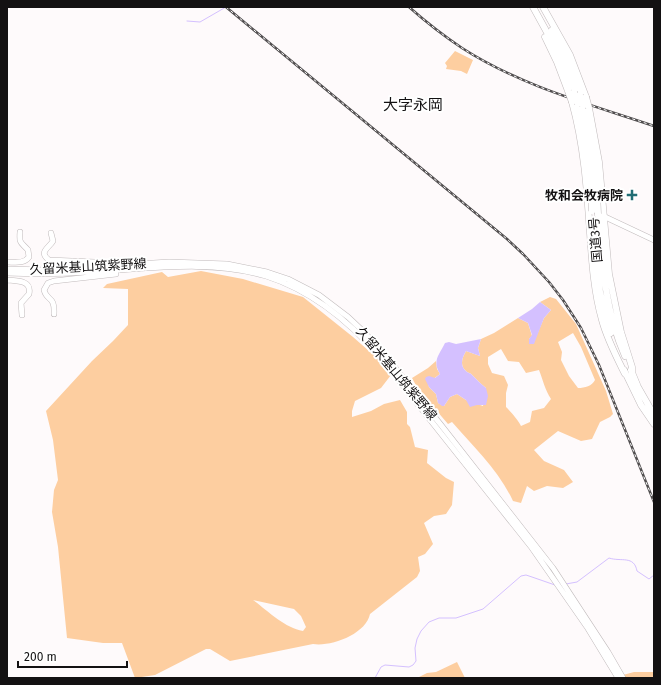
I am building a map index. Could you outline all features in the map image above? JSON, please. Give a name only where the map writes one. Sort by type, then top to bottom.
[{"type":"highway","points":[[532,7],[557,62],[577,93]]},
{"type":"highway","points":[[540,7],[564,55],[581,105],[597,145],[609,274],[621,332],[632,367],[628,373],[611,348],[602,321],[596,294],[582,149],[581,105],[577,93],[570,55],[543,7]]},
{"type":"highway","name":"国道3号","points":[[581,105],[594,193],[598,248],[597,271],[605,312],[615,348],[628,373],[638,387],[652,416],[654,424]]},
{"type":"highway","name":"国道3号","points":[[628,373],[628,381],[652,416]]},
{"type":"main road","points":[[588,208],[654,240]]},
{"type":"main road","points":[[7,262],[22,262],[29,257],[28,250],[20,241],[20,232]]},
{"type":"main road","points":[[52,232],[53,241],[44,253],[49,260],[133,267]]},
{"type":"main road","name":"久留米基山筑紫野線","points":[[7,269],[45,270],[186,266],[214,267],[239,270],[266,276],[286,284],[326,306],[355,331],[381,358],[551,569],[608,652],[623,678]]},
{"type":"main road","points":[[54,314],[54,304],[46,295],[44,290],[48,283],[121,273],[133,267]]},
{"type":"main road","name":"久留米基山筑紫野線","points":[[7,273],[45,274],[133,267]]},
{"type":"main road","points":[[7,280],[26,282],[29,287],[29,294],[21,303],[22,314]]},
{"type":"main road","name":"久留米基山筑紫野線","points":[[566,591],[618,678]]},
{"type":"shaded area","points":[[455,51],[473,60],[467,74],[461,71],[446,69],[447,66],[445,63]]},
{"type":"shaded area","points":[[201,271],[243,279],[303,297],[377,358],[391,375],[381,388],[355,401],[352,417],[371,411],[384,404],[400,400],[407,412],[407,424],[410,427],[415,447],[428,450],[427,463],[446,478],[454,482],[452,505],[446,514],[434,516],[424,523],[433,544],[425,554],[418,557],[420,571],[417,577],[370,614],[362,628],[347,638],[329,643],[313,644],[230,661],[210,649],[206,649],[155,675],[135,678],[122,643],[103,643],[67,638],[58,547],[52,512],[54,490],[58,480],[53,440],[46,411],[92,361],[128,325],[128,289],[103,288],[107,284],[162,272],[168,277]],"holes":[[[253,600],[294,609],[301,616],[306,627],[303,631],[283,623]]]},
{"type":"shaded area","points":[[550,297],[556,299],[576,324],[606,391],[613,414],[600,422],[592,439],[581,441],[558,431],[534,450],[544,461],[564,470],[573,482],[563,488],[547,486],[534,491],[527,486],[521,503],[513,501],[501,480],[486,460],[452,422],[448,424],[418,389],[412,378],[436,361],[437,369],[440,374],[428,383],[429,387],[436,394],[438,403],[444,406],[450,397],[457,394],[466,400],[483,406],[486,388],[471,374],[464,370],[462,359],[466,351],[480,356],[478,348],[481,339],[518,318],[528,323],[532,336],[529,339],[533,344],[544,318],[551,310],[540,302]],"holes":[[[573,333],[581,347],[595,380],[590,385],[583,388],[578,388],[569,376],[561,360],[562,352],[558,342]],[[501,349],[508,361],[519,362],[526,373],[539,370],[551,399],[544,408],[532,411],[530,422],[521,426],[506,407],[506,393],[508,385],[504,376],[492,373],[488,364],[488,357]]]},
{"type":"shaded area","points":[[540,302],[551,310],[544,318],[534,344],[529,344],[529,339],[532,335],[528,323],[518,318]]},
{"type":"shaded area","points":[[481,339],[478,348],[480,356],[466,351],[462,359],[462,365],[464,370],[472,374],[486,388],[488,396],[486,405],[470,407],[466,400],[457,394],[450,397],[444,406],[442,406],[438,403],[436,394],[429,387],[425,379],[429,376],[435,378],[440,374],[436,362],[445,343],[449,342],[456,344]]},
{"type":"shaded area","points":[[457,662],[465,678],[417,678],[427,673],[436,672]]},
{"type":"shaded area","points":[[634,672],[654,672],[654,678],[612,678]]},
{"type":"waterway","points":[[187,21],[200,22],[226,7]]},
{"type":"waterway","points":[[566,584],[577,582],[609,558],[630,561],[633,563],[637,571],[649,579],[654,575]]},
{"type":"waterway","points":[[375,678],[381,667],[385,665],[409,667],[413,665],[416,661],[415,648],[417,639],[421,631],[429,622],[439,618],[456,618],[483,609],[521,576],[526,575],[555,585]]},
{"type":"railway","points":[[226,7],[507,239],[549,282],[563,300],[581,328],[599,365],[654,502]]},
{"type":"railway","points":[[409,7],[435,29],[462,48],[508,73],[532,84],[580,102],[654,126]]},
{"type":"place","name":"牧和会牧病院","points":[[632,195]]},
{"type":"district","name":"大字永岡","points":[[413,105]]}]
